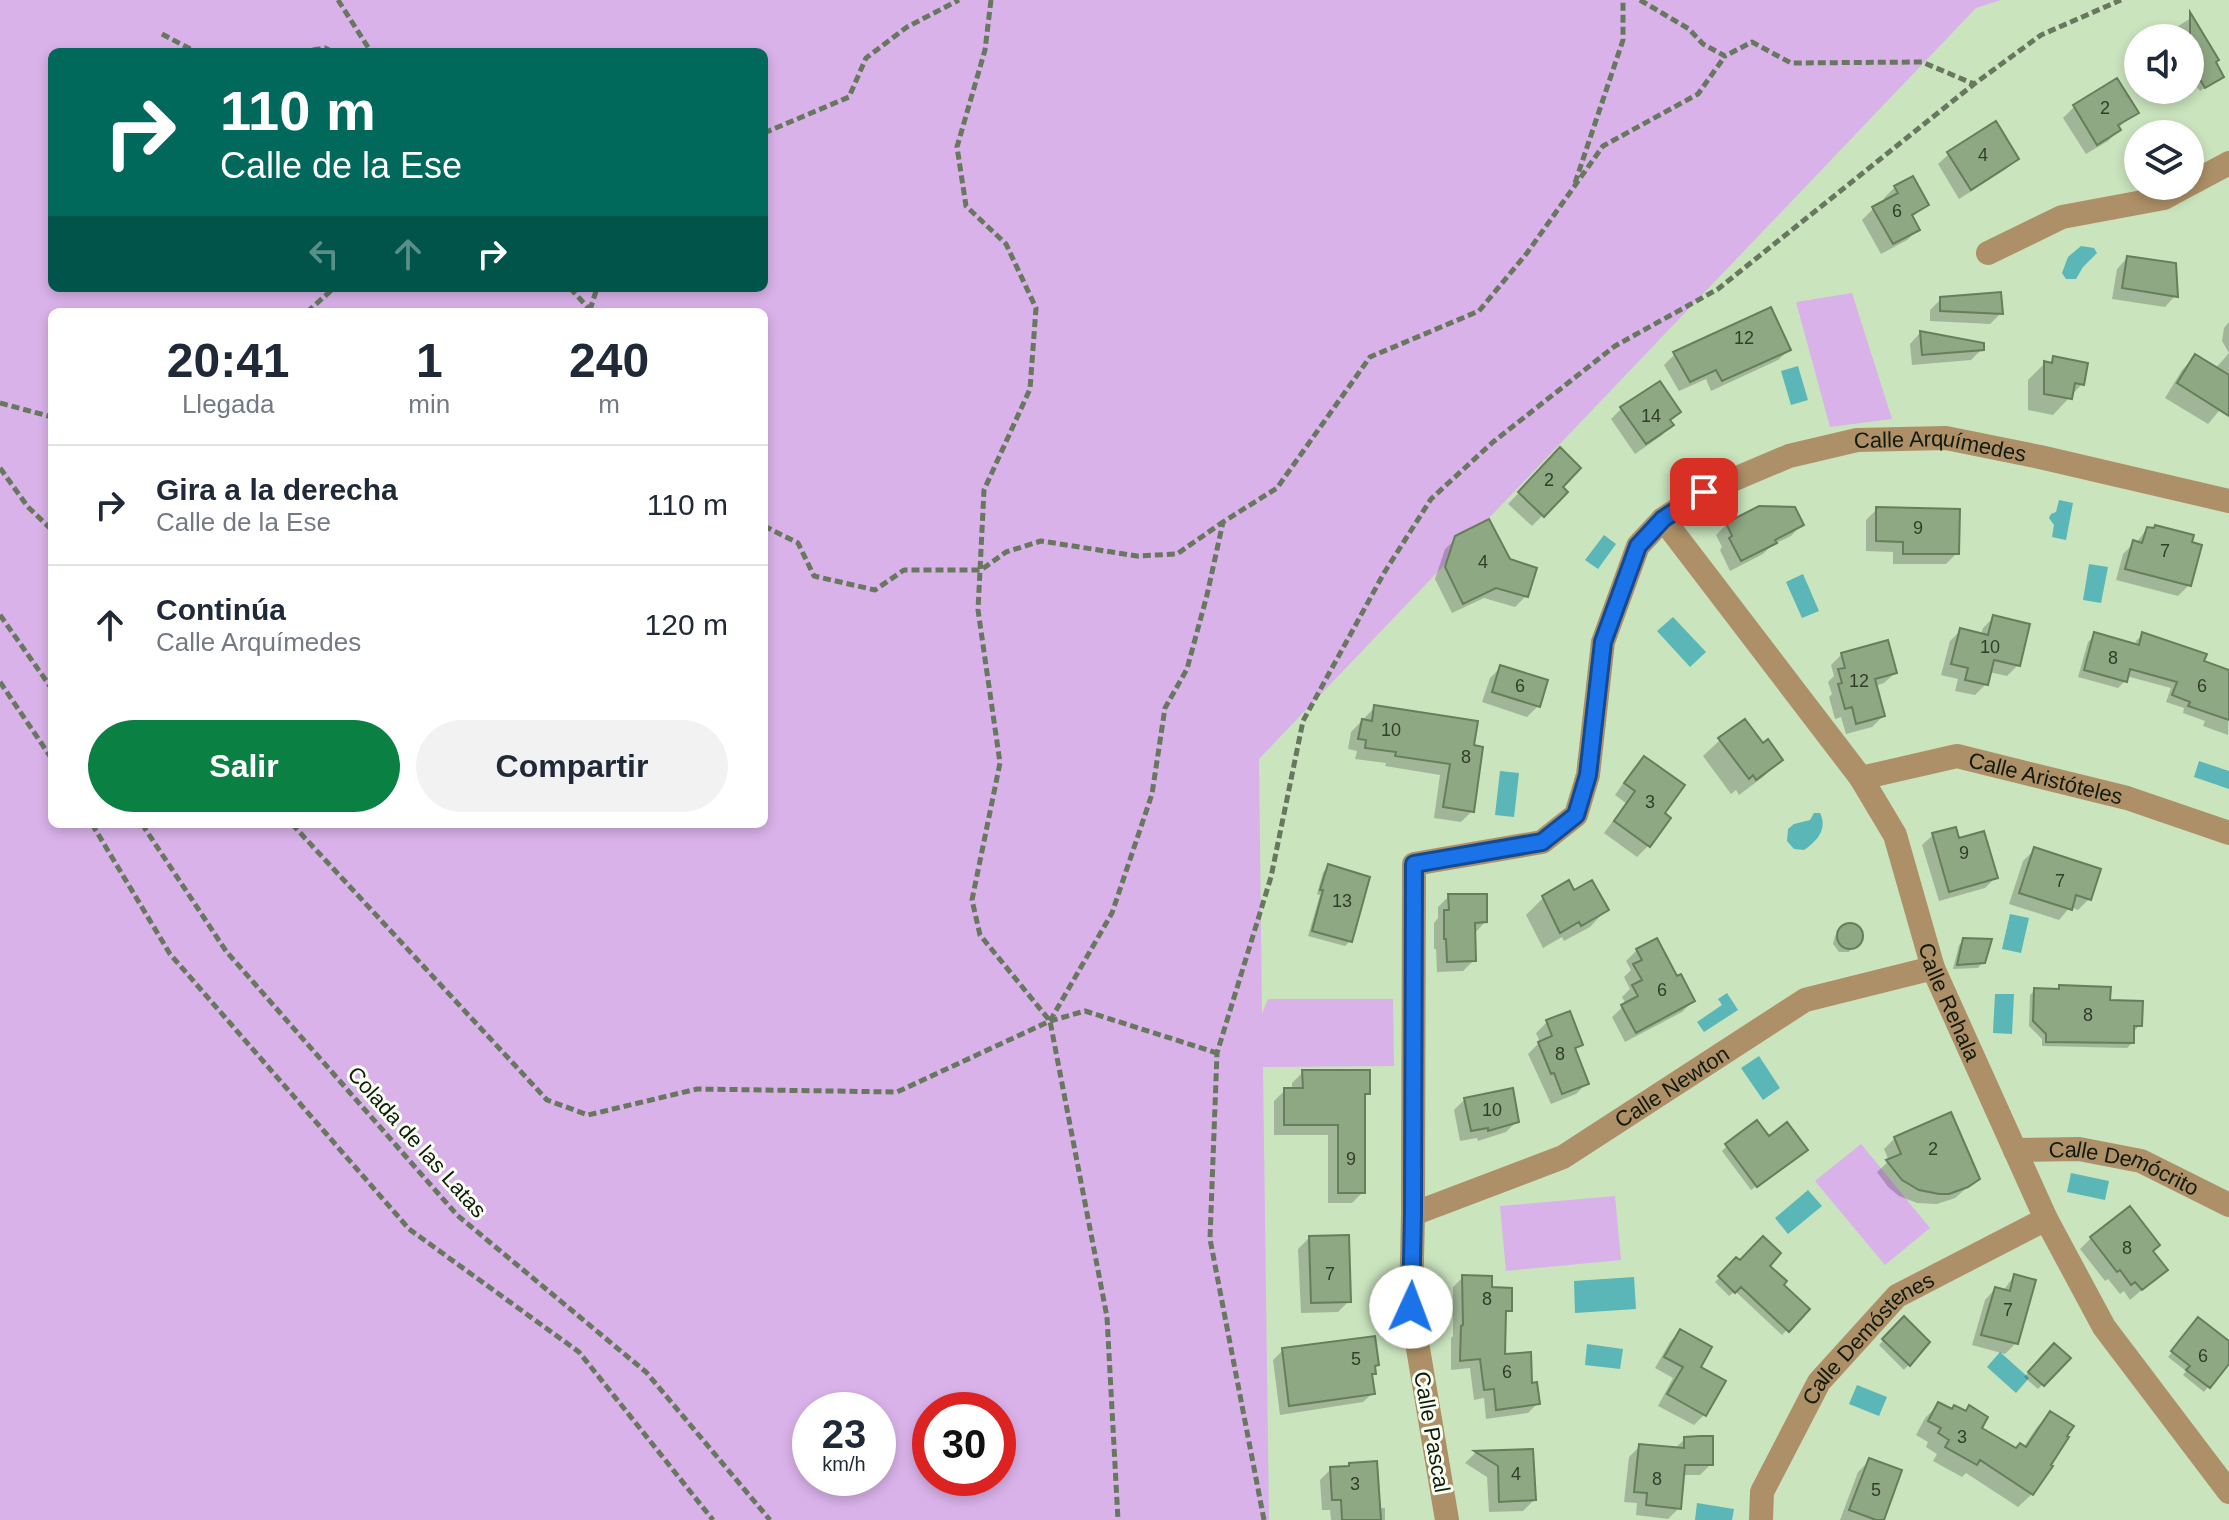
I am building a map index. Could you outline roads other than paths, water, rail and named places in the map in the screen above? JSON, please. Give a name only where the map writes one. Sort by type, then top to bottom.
[{"type":"street","points":[[2204,176],[2229,163]]},
{"type":"street","points":[[1988,253],[2062,217],[2153,200]]},
{"type":"street","name":"Calle Arquímedes","points":[[1414,864],[1542,842],[1576,815],[1588,775],[1603,642],[1638,546],[1663,519],[1704,492],[1789,456],[1857,440],[1946,438],[2229,501]]},
{"type":"street","name":"Calle Rehala","points":[[1663,519],[1861,778],[1895,835],[1933,968],[2046,1219],[2104,1327],[2229,1492]]},
{"type":"street","name":"Calle Aristóteles","points":[[1861,778],[1957,756],[2127,798],[2229,833]]},
{"type":"street","name":"Calle Pascal","points":[[1414,864],[1411,1307],[1447,1520]]},
{"type":"street","name":"Calle Newton","points":[[1413,1214],[1563,1157],[1805,1000],[1933,968]]},
{"type":"street","name":"Calle Demócrito","points":[[2015,1150],[2079,1149],[2141,1161],[2229,1205]]},
{"type":"street","name":"Calle Demóstenes","points":[[1761,1520],[1762,1492],[1819,1382],[1897,1296],[2046,1219]]},
{"type":"water","points":[[2081,246],[2094,248],[2097,253],[2076,279],[2066,279],[2062,273],[2068,257]]},
{"type":"water","points":[[1798,366],[1808,400],[1791,405],[1781,371]]},
{"type":"water","points":[[2059,500],[2073,503],[2066,540],[2052,537],[2054,525],[2049,518],[2056,512]]},
{"type":"water","points":[[1604,535],[1616,544],[1598,569],[1585,560]]},
{"type":"water","points":[[2089,564],[2108,567],[2101,603],[2083,600]]},
{"type":"water","points":[[1803,574],[1819,611],[1802,618],[1786,582]]},
{"type":"water","points":[[1673,617],[1706,652],[1690,667],[1657,631]]},
{"type":"water","points":[[2199,761],[2229,771],[2229,789],[2194,777]]},
{"type":"water","points":[[1500,771],[1519,773],[1514,817],[1495,815]]},
{"type":"water","points":[[1814,813],[1820,813],[1822,819],[1820,834],[1804,850],[1794,849],[1787,841],[1788,829],[1810,820]]},
{"type":"water","points":[[2010,914],[2029,918],[2021,953],[2002,949]]},
{"type":"water","points":[[1727,993],[1738,1010],[1704,1032],[1697,1022],[1722,1005],[1718,999]]},
{"type":"water","points":[[1995,994],[2014,994],[2012,1034],[1993,1033]]},
{"type":"water","points":[[1759,1056],[1780,1088],[1763,1100],[1741,1068]]},
{"type":"water","points":[[2071,1173],[2109,1181],[2105,1200],[2067,1192]]},
{"type":"water","points":[[1808,1190],[1822,1206],[1788,1234],[1775,1218]]},
{"type":"water","points":[[1634,1277],[1636,1309],[1575,1313],[1574,1281]]},
{"type":"water","points":[[1587,1344],[1623,1349],[1620,1369],[1585,1365]]},
{"type":"water","points":[[2000,1352],[2029,1378],[2016,1393],[1987,1367]]},
{"type":"water","points":[[1857,1385],[1887,1397],[1879,1416],[1849,1404]]},
{"type":"water","points":[[1697,1503],[1734,1509],[1732,1520],[1695,1520]]}]
